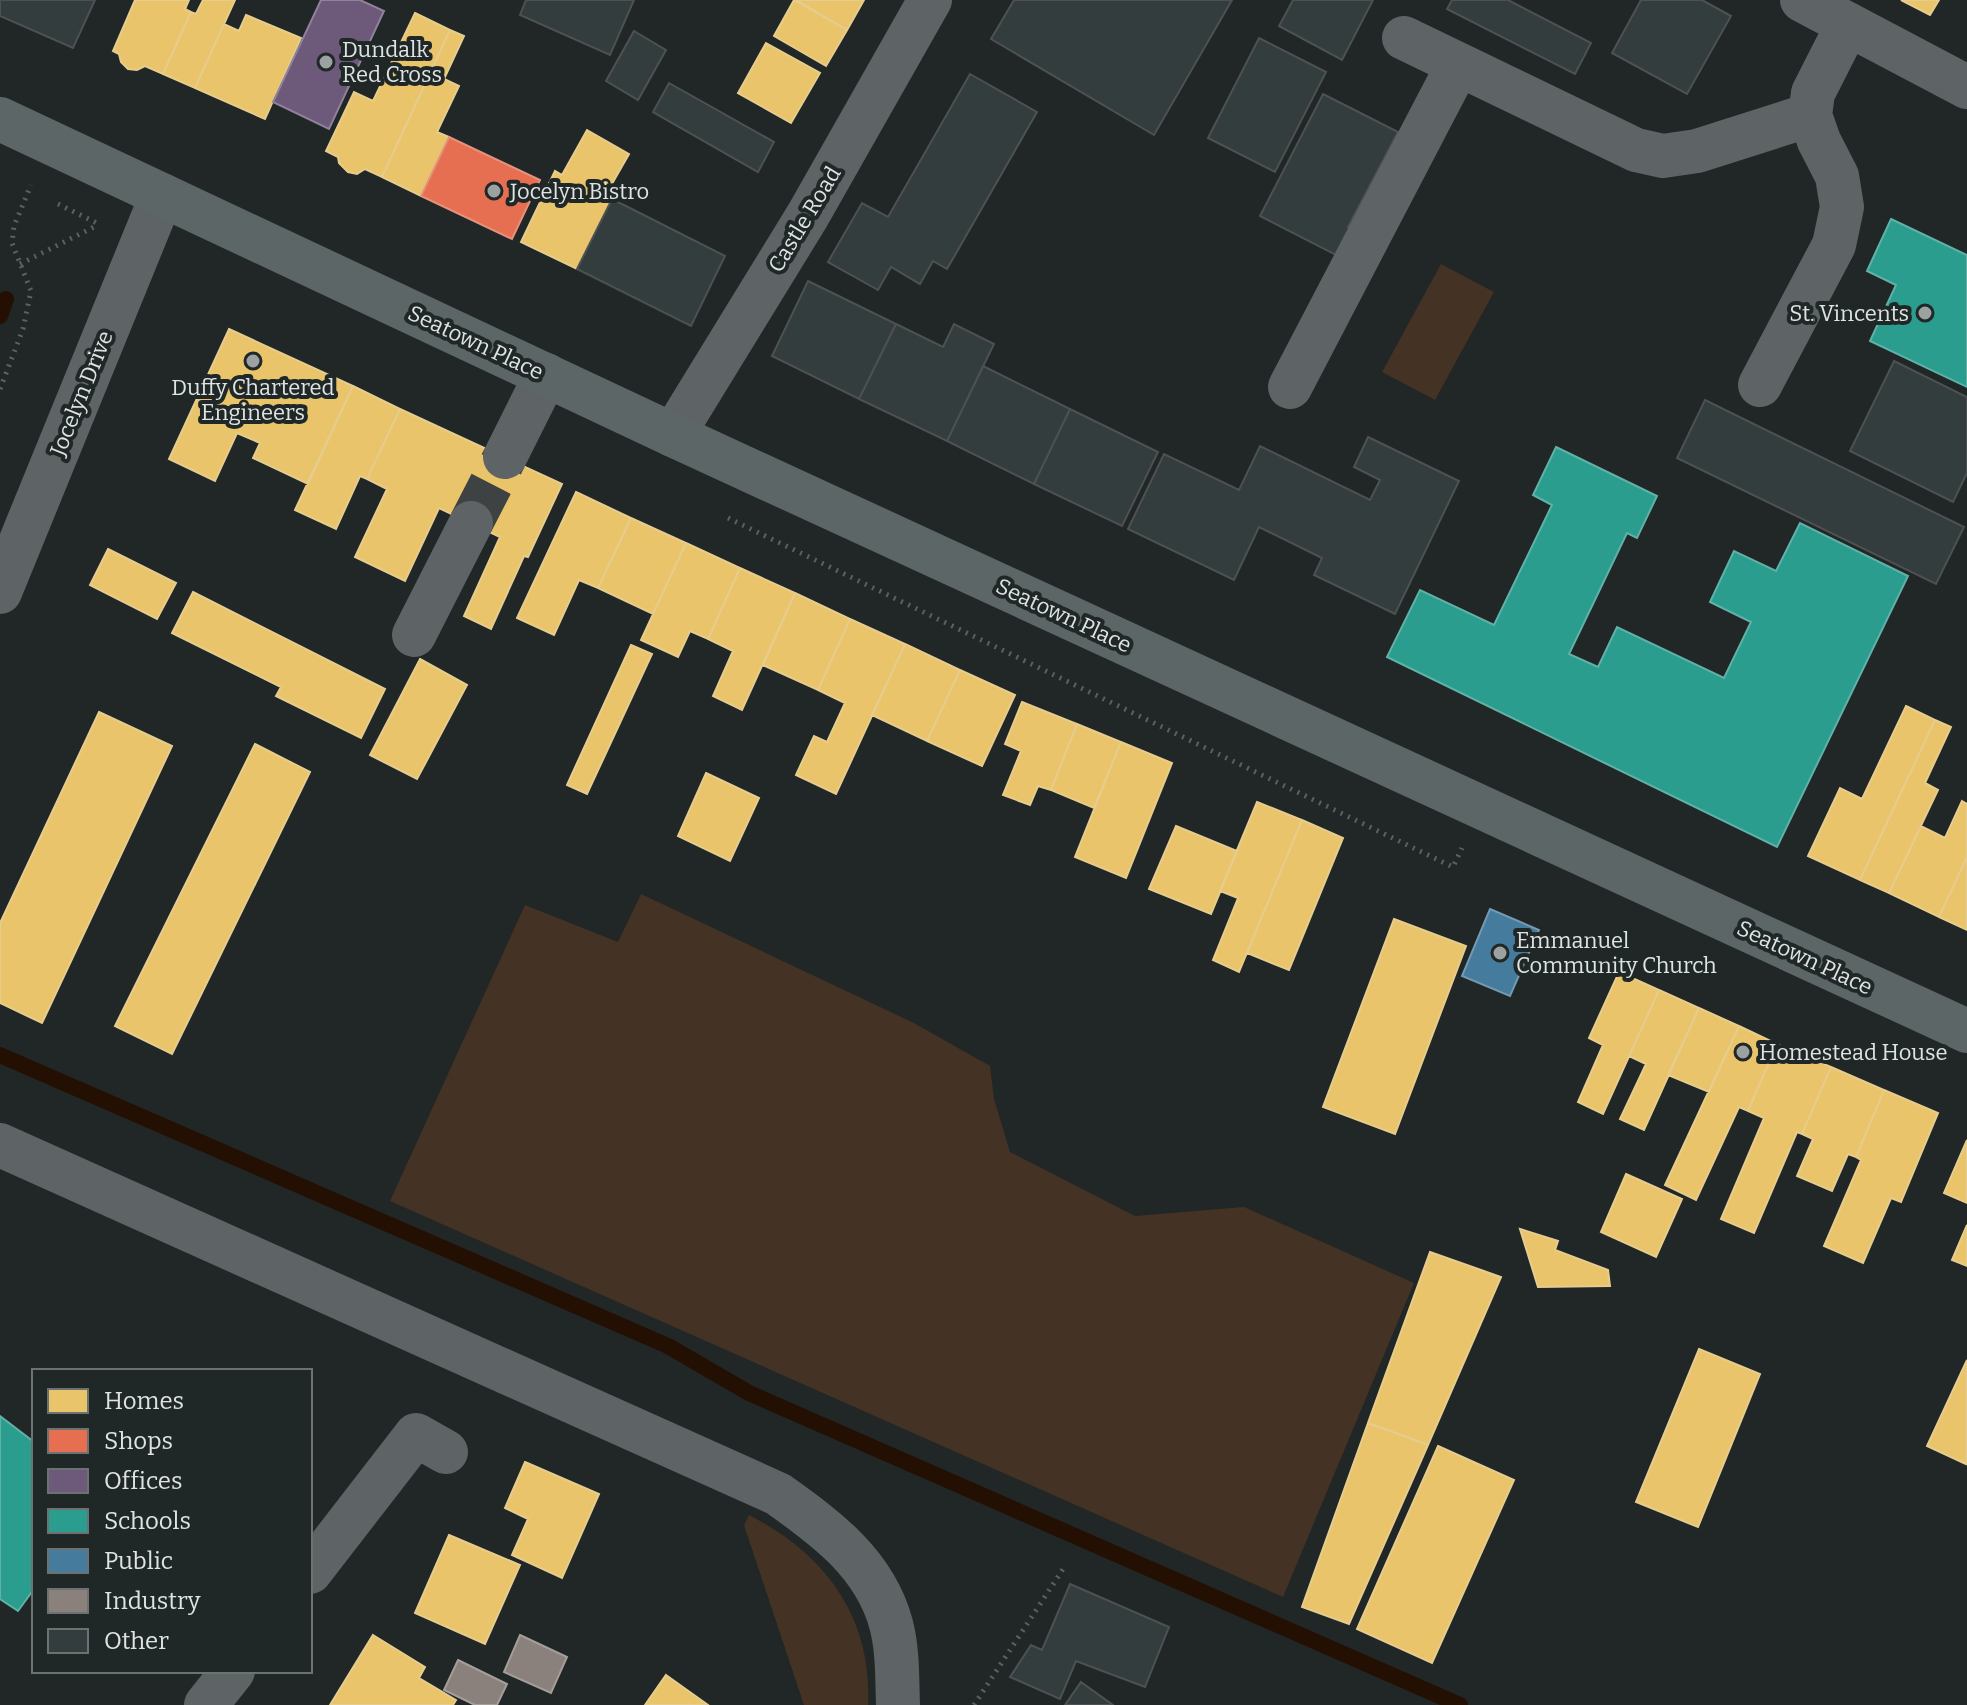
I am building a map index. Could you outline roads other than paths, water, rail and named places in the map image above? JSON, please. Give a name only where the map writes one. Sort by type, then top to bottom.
[{"type":"main road","name":"Seatown Place","points":[[0,119],[673,435],[1967,1031]]},
{"type":"street","name":"Castle Road","points":[[673,435],[808,215],[930,0]]},
{"type":"street","points":[[1802,0],[1967,87]]},
{"type":"street","points":[[1760,385],[1834,245],[1842,207],[1837,176],[1810,115],[1813,93],[1848,24]]},
{"type":"street","points":[[1404,38],[1636,150],[1663,156],[1697,151],[1810,115]]},
{"type":"street","points":[[1290,387],[1458,65]]},
{"type":"street","name":"Jocelyn Drive","points":[[0,592],[162,195]]},
{"type":"street","points":[[505,457],[546,375]]},
{"type":"street","points":[[414,635],[471,523]]},
{"type":"street","points":[[0,1145],[778,1494],[825,1527],[853,1554],[873,1585],[890,1622],[897,1660],[898,1705]]},
{"type":"street","points":[[312,1569],[416,1435],[446,1452]]},
{"type":"street","points":[[206,1705],[231,1673]]},
{"type":"waterway","points":[[0,316],[6,299]]},
{"type":"waterway","points":[[0,1055],[668,1346],[749,1393],[1460,1705]]},
{"type":"tunnel","points":[[471,523],[505,457]]},
{"type":"place","name":"Dundalk Red Cross","points":[[326,62]]},
{"type":"place","name":"Jocelyn Bistro","points":[[494,191]]},
{"type":"place","name":"St. Vincents","points":[[1925,313]]},
{"type":"place","name":"Duffy Chartered Engineers","points":[[253,361]]},
{"type":"place","name":"Emmanuel Community Church","points":[[1500,953]]},
{"type":"place","name":"Homestead House","points":[[1743,1052]]}]
